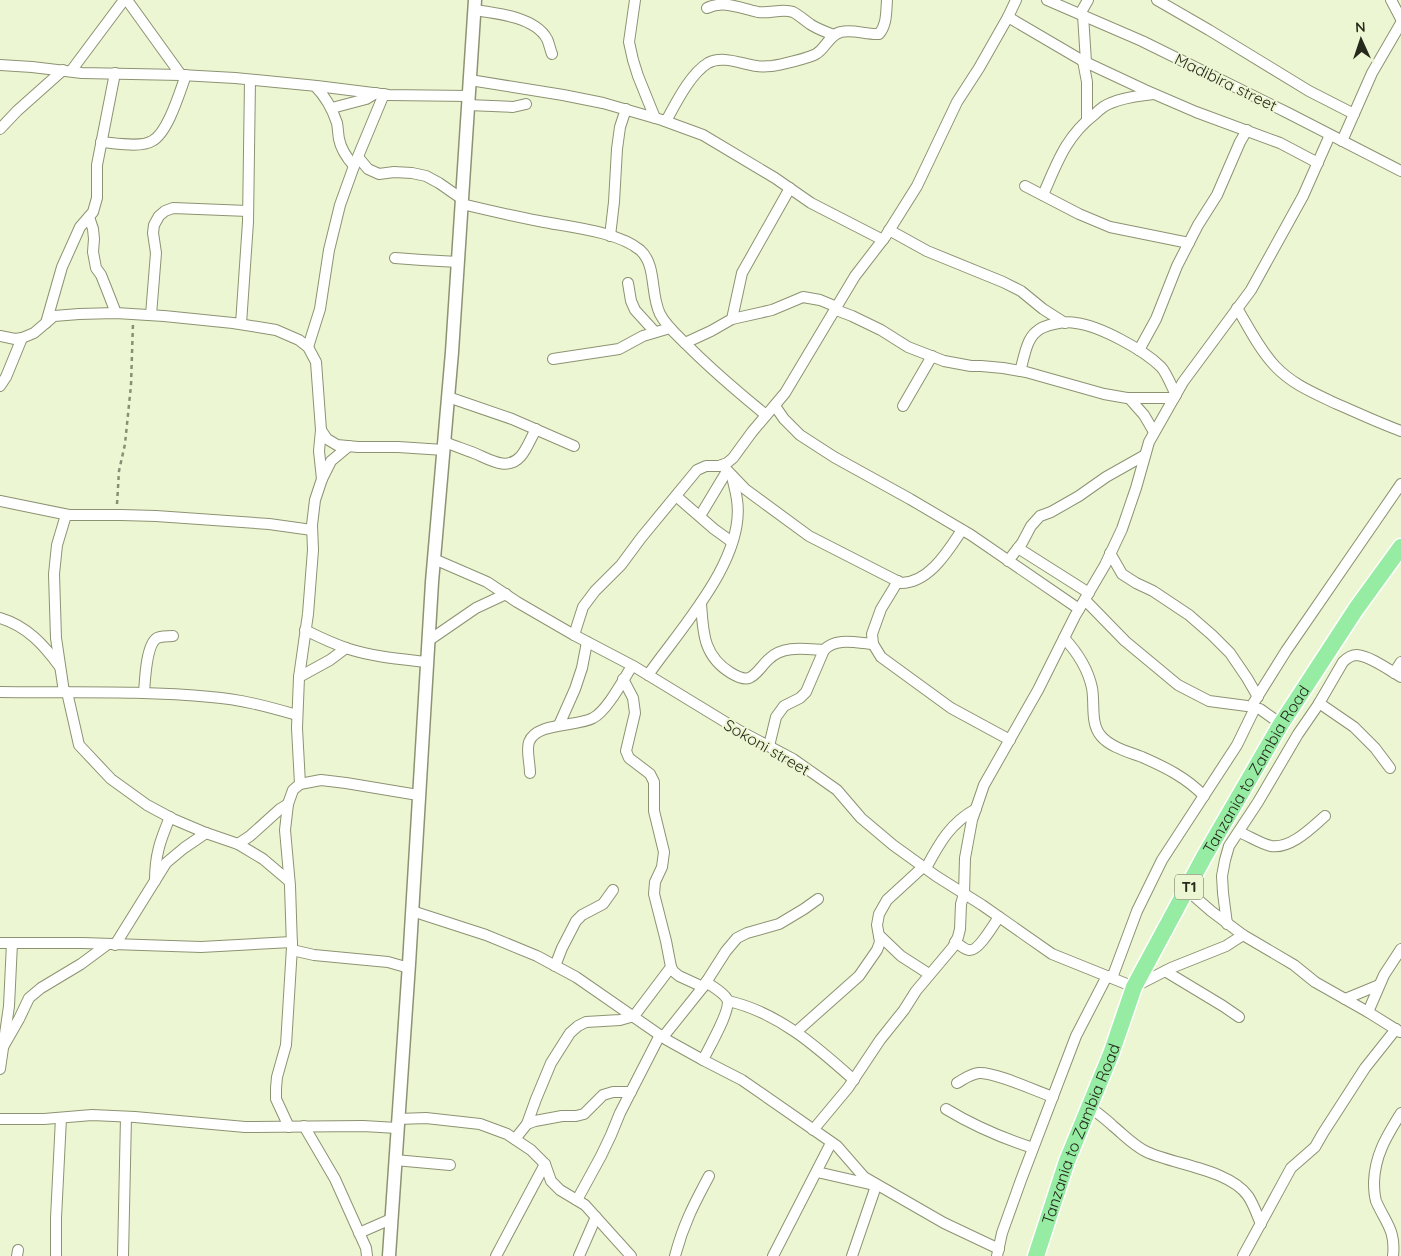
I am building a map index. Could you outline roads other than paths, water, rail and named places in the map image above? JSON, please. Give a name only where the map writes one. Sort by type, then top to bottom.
[{"type":"highway","name":"Tanzania to Zambia Road","points":[[1036,1256],[1067,1161],[1111,1054],[1134,987],[1281,724],[1356,609],[1401,547]]},
{"type":"street","points":[[0,129],[17,111],[67,71],[125,0],[184,75]]},
{"type":"street","points":[[635,0],[629,42],[638,76],[655,118]]},
{"type":"street","points":[[707,8],[718,0],[729,1],[759,12],[794,12],[818,29],[834,35]]},
{"type":"street","points":[[666,121],[690,81],[709,63],[718,60],[759,67],[774,66],[815,54],[834,35],[840,32],[879,34],[883,30],[885,23],[887,0]]},
{"type":"street","points":[[648,675],[701,603],[724,565],[737,524],[738,501],[727,471],[727,463],[785,393],[855,276],[890,230],[917,186],[957,102],[979,68],[1016,0]]},
{"type":"street","name":"Madibira street","points":[[1047,0],[1142,41],[1401,172]]},
{"type":"street","points":[[1087,120],[1087,82],[1082,15],[1088,0]]},
{"type":"street","points":[[1157,0],[1309,91],[1354,114]]},
{"type":"street","points":[[1391,0],[1401,19]]},
{"type":"street","points":[[389,1256],[428,641],[458,262],[475,5],[527,22],[546,38],[552,54]]},
{"type":"street","points":[[1008,17],[1085,61],[1152,94],[1280,143],[1318,162]]},
{"type":"street","points":[[1342,141],[1372,73],[1401,23]]},
{"type":"street","points":[[0,66],[67,71],[184,75],[315,86],[380,94],[468,100],[513,107],[526,104]]},
{"type":"street","points":[[46,323],[62,267],[80,227],[93,212],[97,198],[97,165],[115,73]]},
{"type":"street","points":[[101,142],[132,145],[152,142],[161,133],[171,115],[184,75]]},
{"type":"street","points":[[241,324],[246,272],[250,80]]},
{"type":"street","points":[[470,80],[603,103],[666,121],[703,135],[811,202],[883,240]]},
{"type":"street","points":[[315,86],[323,93],[332,108],[342,151],[368,169],[379,174],[394,172],[426,176],[439,183],[462,201],[494,212],[610,236],[640,250],[647,258],[651,269],[654,295],[660,314],[670,328],[721,378],[766,415]]},
{"type":"street","points":[[332,108],[380,94]]},
{"type":"street","points":[[308,347],[320,309],[329,250],[340,205],[380,94]]},
{"type":"street","points":[[1043,195],[1057,162],[1070,139],[1081,125],[1109,103],[1152,94]]},
{"type":"street","points":[[610,236],[614,202],[616,149],[626,110]]},
{"type":"street","points":[[1139,350],[1156,320],[1178,266],[1198,225],[1217,195],[1247,130]]},
{"type":"street","points":[[813,1130],[854,1080],[880,1040],[955,942],[960,929],[966,858],[972,820],[984,785],[1038,690],[1110,554],[1122,529],[1149,442],[1154,432],[1198,361],[1251,290],[1303,196],[1330,135]]},
{"type":"street","points":[[1026,186],[1079,214],[1110,227],[1190,243]]},
{"type":"street","points":[[732,319],[742,273],[790,188]]},
{"type":"street","points":[[151,315],[156,253],[153,233],[154,225],[160,216],[165,211],[173,208],[248,210]]},
{"type":"street","points":[[89,217],[93,229],[93,252],[96,268],[108,290],[116,313]]},
{"type":"street","points":[[890,230],[927,251],[1003,282],[1020,291],[1064,323]]},
{"type":"street","points":[[395,258],[458,262]]},
{"type":"street","points":[[628,283],[631,301],[635,310],[655,332]]},
{"type":"street","points":[[685,343],[732,319],[772,310],[803,297],[820,300],[881,330],[908,347],[958,364],[1020,371],[1104,394],[1129,398],[1175,396]]},
{"type":"street","points":[[1237,308],[1261,349],[1291,381],[1310,392],[1401,431]]},
{"type":"street","points":[[0,336],[15,339],[22,338],[34,333],[54,316],[116,313],[241,324],[276,330],[299,340],[308,347],[316,362],[321,430],[319,451],[322,479]]},
{"type":"street","points":[[1020,371],[1034,333],[1045,326],[1076,323],[1101,330],[1150,357],[1164,369],[1175,396]]},
{"type":"street","points":[[553,359],[619,349],[643,336],[670,328]]},
{"type":"street","points":[[0,386],[6,377],[22,338]]},
{"type":"street","points":[[902,406],[932,356]]},
{"type":"street","points":[[448,397],[512,419],[574,446]]},
{"type":"street","points":[[1129,398],[1144,415],[1154,432]]},
{"type":"street","points":[[775,406],[784,419],[800,435],[834,457],[962,530],[1008,561],[1084,600]]},
{"type":"street","points":[[321,430],[327,439],[336,444],[349,446],[444,446],[475,453],[493,462],[504,464],[512,463],[520,457],[536,429]]},
{"type":"street","points":[[300,784],[297,715],[298,677],[313,550],[312,530],[315,500],[331,461],[349,446]]},
{"type":"street","points":[[1008,561],[1031,526],[1040,516],[1052,512],[1106,477],[1145,455]]},
{"type":"street","points":[[574,635],[583,607],[621,566],[640,538],[697,470],[706,466],[719,466],[727,471],[745,489],[809,536],[901,583],[916,581],[929,571],[947,552],[962,530]]},
{"type":"street","points":[[700,516],[727,471]]},
{"type":"street","points":[[412,911],[486,936],[537,956],[576,977],[662,1036],[742,1080],[837,1146],[864,1177],[998,1253],[1002,1233],[1076,1036],[1109,977],[1137,911],[1162,860],[1237,745],[1258,696],[1286,651],[1401,484]]},
{"type":"street","points":[[676,496],[732,542]]},
{"type":"street","points":[[0,501],[66,514],[260,523],[312,530]]},
{"type":"street","points":[[66,514],[57,545],[54,574],[56,638],[65,692],[80,745],[111,778],[147,805],[206,833],[238,844],[264,859],[289,880]]},
{"type":"street","points":[[1018,548],[1084,600],[1125,641],[1178,685],[1209,701],[1253,707],[1281,724]]},
{"type":"street","points":[[1110,554],[1122,574],[1153,591],[1189,615],[1212,635],[1230,653],[1258,696]]},
{"type":"street","name":"Sokoni street","points":[[434,560],[487,582],[574,635],[648,675],[740,731],[793,759],[837,790],[861,818],[893,845],[1052,954],[1134,987]]},
{"type":"street","points":[[898,581],[874,624],[873,644],[881,656],[951,708],[1010,740]]},
{"type":"street","points":[[428,641],[476,608],[506,594]]},
{"type":"street","points":[[701,603],[705,640],[709,652],[729,672],[737,677],[746,679],[753,676],[770,658],[781,651],[791,649],[824,650]]},
{"type":"street","points":[[0,618],[21,627],[34,637],[50,653],[60,668]]},
{"type":"street","points":[[305,630],[346,648],[392,658],[427,662]]},
{"type":"street","points":[[144,693],[150,646],[155,639],[162,636],[173,636]]},
{"type":"street","points":[[1064,638],[1077,653],[1086,671],[1092,688],[1094,718],[1097,730],[1102,738],[1113,745],[1175,773],[1204,796]]},
{"type":"street","points":[[559,725],[575,689],[582,668],[587,642]]},
{"type":"street","points":[[769,746],[776,717],[784,706],[800,698],[806,692],[824,650],[829,644],[838,642],[873,644]]},
{"type":"street","points":[[298,677],[330,660],[346,648]]},
{"type":"street","points":[[1227,924],[1222,876],[1224,860],[1229,846],[1319,703],[1336,671],[1348,657],[1356,654],[1368,658],[1398,675],[1401,662]]},
{"type":"street","points":[[530,773],[529,741],[536,732],[559,725],[592,719],[609,702],[632,666]]},
{"type":"street","points":[[623,680],[633,698],[635,713],[626,751],[629,758],[650,774],[654,782],[654,811],[664,852],[662,866],[655,882],[654,894],[671,967],[679,976],[720,991],[728,1001],[728,1008],[703,1060]]},
{"type":"street","points":[[0,692],[144,693],[212,697],[271,707],[297,715]]},
{"type":"street","points":[[1319,703],[1354,727],[1375,748],[1390,768]]},
{"type":"street","points":[[289,1127],[276,1099],[276,1088],[277,1077],[286,1045],[292,946],[285,830],[288,804],[293,790],[300,784],[321,780],[418,795]]},
{"type":"street","points":[[238,844],[288,804]]},
{"type":"street","points":[[796,1032],[859,976],[877,950],[880,942],[877,925],[879,914],[887,900],[925,868],[936,849],[958,820],[976,809]]},
{"type":"street","points":[[1239,832],[1269,845],[1280,846],[1293,841],[1325,816]]},
{"type":"street","points":[[155,882],[155,862],[159,845],[170,817]]},
{"type":"street","points":[[3,1046],[29,998],[41,988],[112,944],[166,863],[206,833]]},
{"type":"street","points":[[555,966],[576,921],[582,915],[603,904],[614,890]]},
{"type":"street","points":[[1187,890],[1243,936],[1294,965],[1315,982],[1398,1031],[1365,1068],[1322,1133],[1315,1147],[1291,1168],[1243,1256]]},
{"type":"street","points":[[577,1200],[612,1135],[620,1113],[662,1036],[705,984],[726,951],[737,938],[747,933],[779,924],[804,910],[818,899]]},
{"type":"street","points":[[955,942],[969,950],[979,947],[999,917]]},
{"type":"street","points":[[879,935],[900,956],[929,974]]},
{"type":"street","points":[[1134,987],[1165,971],[1226,946],[1243,936]]},
{"type":"street","points":[[0,943],[201,947],[292,946],[314,955],[388,962],[408,968]]},
{"type":"street","points":[[0,1068],[9,1006],[12,943]]},
{"type":"street","points":[[1368,1012],[1379,985],[1401,950]]},
{"type":"street","points":[[515,1139],[527,1124],[551,1063],[570,1033],[586,1022],[620,1020],[634,1016],[671,967]]},
{"type":"street","points":[[1165,971],[1239,1017]]},
{"type":"street","points":[[1345,999],[1379,985]]},
{"type":"street","points":[[728,1001],[744,1004],[796,1032],[854,1080]]},
{"type":"street","points":[[957,1083],[970,1075],[980,1073],[997,1077],[1053,1097]]},
{"type":"street","points":[[527,1124],[544,1119],[584,1114],[603,1096],[613,1092],[631,1092]]},
{"type":"street","points":[[1089,1106],[1127,1139],[1145,1151],[1220,1175],[1239,1186],[1248,1195],[1261,1224]]},
{"type":"street","points":[[946,1109],[977,1127],[1033,1148]]},
{"type":"street","points":[[1393,1256],[1391,1231],[1374,1194],[1375,1174],[1377,1158],[1387,1136],[1401,1114]]},
{"type":"street","points":[[0,1119],[44,1119],[92,1115],[245,1127],[363,1126],[398,1124],[426,1118],[480,1124],[507,1134],[531,1150],[545,1164],[551,1181],[560,1190],[584,1205],[630,1256]]},
{"type":"street","points":[[123,1256],[126,1117]]},
{"type":"street","points":[[56,1256],[61,1118]]},
{"type":"street","points":[[304,1126],[335,1179],[366,1248],[367,1256]]},
{"type":"street","points":[[773,1256],[831,1143]]},
{"type":"street","points":[[395,1160],[450,1165]]},
{"type":"street","points":[[496,1256],[545,1164]]},
{"type":"street","points":[[817,1172],[878,1186]]},
{"type":"street","points":[[674,1256],[689,1212],[709,1176]]},
{"type":"street","points":[[852,1256],[878,1186]]},
{"type":"street","points":[[579,1256],[596,1217]]},
{"type":"street","points":[[359,1233],[391,1219]]}]
